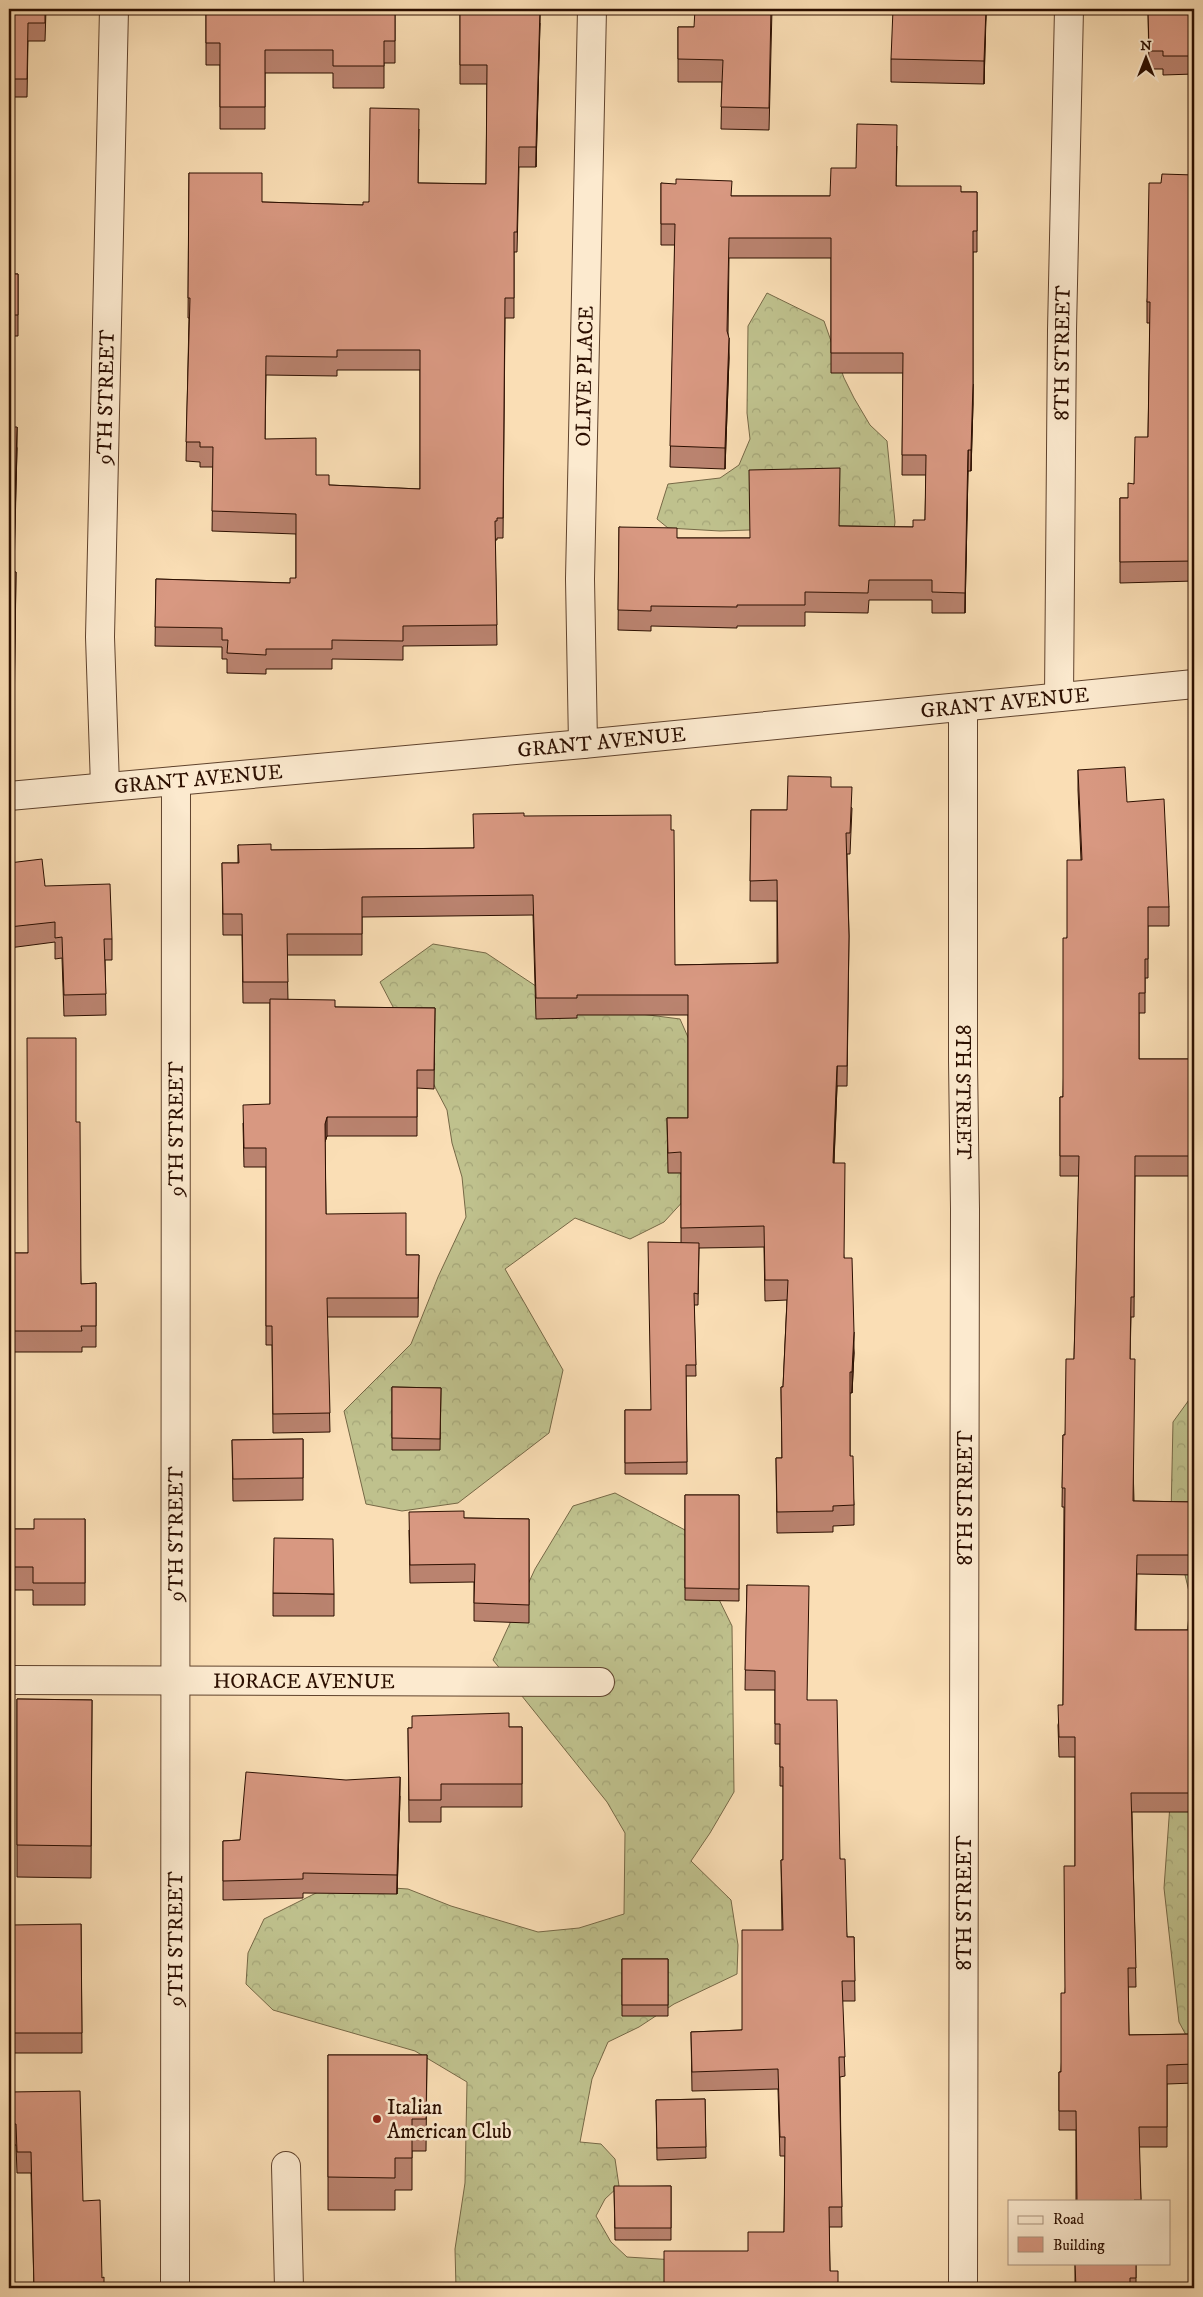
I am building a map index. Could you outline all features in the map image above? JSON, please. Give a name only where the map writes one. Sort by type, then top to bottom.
[{"type":"street","name":"9TH STREET","points":[[105,786],[100,637],[114,9]]},
{"type":"street","name":"OLIVE PLACE","points":[[583,744],[580,579],[592,9]]},
{"type":"street","name":"8TH STREET","points":[[1058,697],[1062,321],[1069,9]]},
{"type":"street","name":"GRANT AVENUE","points":[[9,796],[583,744],[1194,684]]},
{"type":"street","name":"8TH STREET","points":[[962,707],[962,1061],[965,1209],[963,2288]]},
{"type":"street","name":"9TH STREET","points":[[175,2288],[176,781]]},
{"type":"street","name":"HORACE AVENUE","points":[[9,1680],[176,1679],[305,1682],[600,1682]]},
{"type":"street","points":[[286,2166],[289,2288]]},
{"type":"green space","points":[[767,293],[824,321],[844,378],[854,398],[870,425],[887,441],[895,522],[893,538],[809,528],[720,531],[668,528],[657,519],[668,484],[720,478],[739,465],[750,439],[747,413],[748,326]]},
{"type":"green space","points":[[433,944],[486,953],[563,1004],[680,1019],[702,1069],[698,1185],[664,1222],[630,1239],[575,1218],[505,1269],[563,1370],[549,1433],[458,1503],[402,1511],[366,1504],[344,1411],[411,1344],[438,1277],[466,1217],[462,1177],[452,1143],[447,1110],[380,982]]},
{"type":"green space","points":[[1194,1393],[1194,2050],[1179,2022],[1164,1888],[1176,1721],[1191,1600],[1171,1516],[1173,1422]]},
{"type":"green space","points":[[615,1493],[685,1530],[732,1626],[734,1792],[691,1861],[731,1900],[738,1945],[737,1974],[674,2004],[639,2027],[608,2042],[592,2079],[580,2142],[601,2144],[615,2159],[619,2186],[605,2199],[596,2216],[611,2242],[627,2257],[675,2260],[699,2288],[456,2288],[455,2249],[465,2183],[467,2082],[415,2051],[273,2010],[246,1984],[248,1953],[264,1919],[334,1884],[408,1889],[451,1906],[538,1932],[579,1928],[624,1914],[625,1833],[607,1802],[493,1660],[535,1569],[573,1506]]},
{"type":"building","points":[[9,9],[45,9],[45,23],[28,23],[27,79],[9,79]]},
{"type":"building","points":[[206,9],[395,9],[395,41],[384,41],[384,66],[333,66],[333,50],[265,50],[265,107],[220,107],[220,43],[206,43]]},
{"type":"building","points":[[460,9],[540,9],[536,147],[519,147],[517,232],[514,232],[514,298],[505,298],[503,518],[497,518],[497,521],[495,521],[497,625],[403,626],[403,641],[332,640],[332,649],[266,649],[266,655],[227,653],[228,640],[222,640],[222,628],[155,627],[156,579],[290,583],[290,578],[296,578],[296,514],[212,511],[213,447],[200,447],[200,442],[186,442],[190,298],[188,298],[189,173],[262,173],[262,202],[363,205],[363,202],[369,202],[370,108],[419,109],[418,183],[486,184],[487,65],[460,65]],"holes":[[[337,350],[420,350],[420,489],[329,485],[329,475],[316,475],[316,438],[265,439],[266,356],[337,357]]]},
{"type":"building","points":[[695,9],[771,9],[769,108],[721,107],[723,60],[678,59],[678,27],[694,27]]},
{"type":"building","points":[[893,9],[986,9],[984,61],[891,59]]},
{"type":"building","points":[[1194,9],[1194,56],[1163,56],[1163,51],[1149,51],[1148,10]]},
{"type":"building","points":[[857,124],[897,125],[896,186],[961,186],[961,192],[977,192],[977,231],[973,231],[973,384],[971,450],[968,450],[965,593],[932,592],[932,580],[869,580],[868,593],[805,592],[805,605],[737,605],[737,607],[651,606],[651,611],[618,610],[619,527],[677,528],[677,538],[750,538],[749,470],[840,468],[839,526],[913,527],[913,520],[925,520],[926,455],[902,455],[903,353],[831,353],[831,238],[729,238],[727,331],[729,338],[725,448],[670,446],[675,224],[661,224],[661,183],[676,184],[676,179],[732,181],[731,196],[830,196],[831,168],[856,168]]},
{"type":"building","points":[[9,168],[11,168],[9,239]]},
{"type":"building","points":[[1162,174],[1194,175],[1194,561],[1120,562],[1120,498],[1128,498],[1128,483],[1134,484],[1135,437],[1148,437],[1150,302],[1147,302],[1149,183],[1161,183]]},
{"type":"building","points":[[9,274],[18,274],[18,315],[10,315],[9,340]]},
{"type":"building","points":[[9,427],[17,427],[13,572],[16,572],[14,700],[9,700]]},
{"type":"building","points":[[1125,767],[1127,802],[1164,799],[1169,907],[1148,907],[1148,959],[1145,959],[1145,993],[1139,993],[1139,1059],[1194,1059],[1194,1156],[1135,1156],[1134,1297],[1131,1297],[1130,1359],[1135,1359],[1133,1501],[1194,1502],[1194,1555],[1137,1555],[1135,1630],[1194,1630],[1194,1793],[1131,1793],[1136,1968],[1128,1968],[1129,2035],[1194,2034],[1194,2064],[1167,2065],[1167,2127],[1139,2127],[1141,2200],[1077,2200],[1076,2111],[1059,2111],[1061,1993],[1065,1993],[1064,1866],[1075,1866],[1075,1737],[1059,1737],[1058,1705],[1063,1705],[1065,1488],[1062,1488],[1063,1435],[1065,1435],[1066,1359],[1074,1359],[1079,1156],[1060,1156],[1060,1097],[1063,1097],[1063,938],[1067,938],[1067,860],[1082,860],[1078,770]]},
{"type":"building","points":[[788,776],[831,777],[831,787],[852,787],[850,833],[846,833],[849,936],[847,1066],[837,1066],[833,1163],[845,1163],[844,1258],[852,1258],[854,1332],[852,1372],[850,1372],[850,1456],[853,1456],[854,1505],[833,1506],[833,1511],[777,1512],[776,1458],[782,1458],[781,1387],[783,1387],[788,1280],[765,1280],[764,1226],[681,1228],[681,1152],[668,1153],[667,1118],[688,1118],[688,995],[577,995],[577,998],[536,998],[533,895],[362,897],[362,934],[287,934],[288,982],[243,982],[242,914],[223,914],[222,863],[239,863],[238,845],[271,844],[271,850],[474,848],[473,814],[524,813],[524,816],[671,815],[671,830],[674,830],[675,965],[778,963],[777,880],[750,881],[751,810],[787,810]]},
{"type":"building","points":[[42,859],[45,886],[110,884],[112,939],[104,939],[106,994],[64,995],[62,937],[55,938],[55,922],[9,927],[9,863]]},
{"type":"building","points":[[270,999],[335,1000],[335,1007],[435,1008],[434,1070],[417,1070],[417,1117],[327,1117],[325,1124],[326,1214],[406,1213],[406,1255],[419,1255],[418,1298],[327,1298],[330,1413],[273,1414],[272,1326],[266,1326],[266,1148],[244,1148],[243,1105],[270,1104]]},
{"type":"building","points":[[27,1038],[76,1038],[76,1122],[80,1122],[81,1284],[96,1283],[96,1326],[81,1326],[82,1331],[9,1331],[9,1253],[28,1253]]},
{"type":"building","points":[[648,1242],[699,1243],[698,1294],[694,1293],[696,1365],[686,1365],[687,1462],[625,1463],[625,1410],[651,1410]]},
{"type":"building","points":[[392,1387],[441,1388],[440,1439],[392,1438]]},
{"type":"building","points":[[303,1439],[303,1478],[233,1479],[232,1440]]},
{"type":"building","points":[[685,1495],[739,1495],[739,1589],[685,1588]]},
{"type":"building","points":[[464,1511],[464,1518],[529,1519],[529,1605],[474,1603],[475,1564],[410,1565],[409,1512]]},
{"type":"building","points":[[34,1519],[85,1519],[85,1583],[33,1583],[33,1567],[9,1567],[9,1529],[34,1529]]},
{"type":"building","points":[[274,1538],[333,1539],[334,1594],[273,1593]]},
{"type":"building","points":[[747,1585],[809,1586],[807,1700],[837,1700],[840,1859],[845,1859],[847,1937],[854,1937],[855,1981],[842,1981],[845,2057],[839,2057],[842,2207],[829,2207],[830,2271],[838,2271],[838,2288],[664,2288],[664,2251],[748,2251],[748,2232],[784,2232],[785,2137],[780,2137],[778,2069],[692,2072],[691,2032],[742,2030],[742,1930],[783,1930],[781,1860],[783,1860],[783,1767],[780,1767],[780,1724],[775,1724],[775,1671],[745,1670]]},
{"type":"building","points":[[17,1699],[92,1700],[91,1846],[17,1845]]},
{"type":"building","points":[[509,1713],[509,1727],[522,1727],[522,1784],[441,1784],[441,1800],[409,1800],[408,1728],[412,1728],[412,1716]]},
{"type":"building","points":[[246,1772],[346,1780],[400,1777],[397,1875],[303,1873],[303,1879],[223,1881],[223,1841],[240,1840]]},
{"type":"building","points":[[81,1924],[82,2033],[9,2033],[9,1997],[13,1997],[12,1925]]},
{"type":"building","points":[[622,1959],[668,1959],[668,2005],[622,2005]]},
{"type":"building","name":"Italian American Club","points":[[328,2055],[427,2055],[426,2119],[412,2119],[412,2158],[395,2158],[395,2178],[328,2177]]},
{"type":"building","points":[[80,2091],[83,2201],[100,2200],[102,2278],[104,2277],[104,2288],[34,2288],[31,2152],[17,2152],[16,2124],[9,2124],[9,2092]]},
{"type":"building","points":[[705,2099],[706,2147],[657,2148],[656,2100]]},
{"type":"building","points":[[614,2186],[671,2186],[671,2228],[615,2228]]},
{"type":"building","points":[[1075,2264],[1136,2264],[1136,2278],[1130,2278],[1130,2288],[1076,2288]]},
{"type":"place","name":"Italian American Club","points":[[377,2119]]}]
